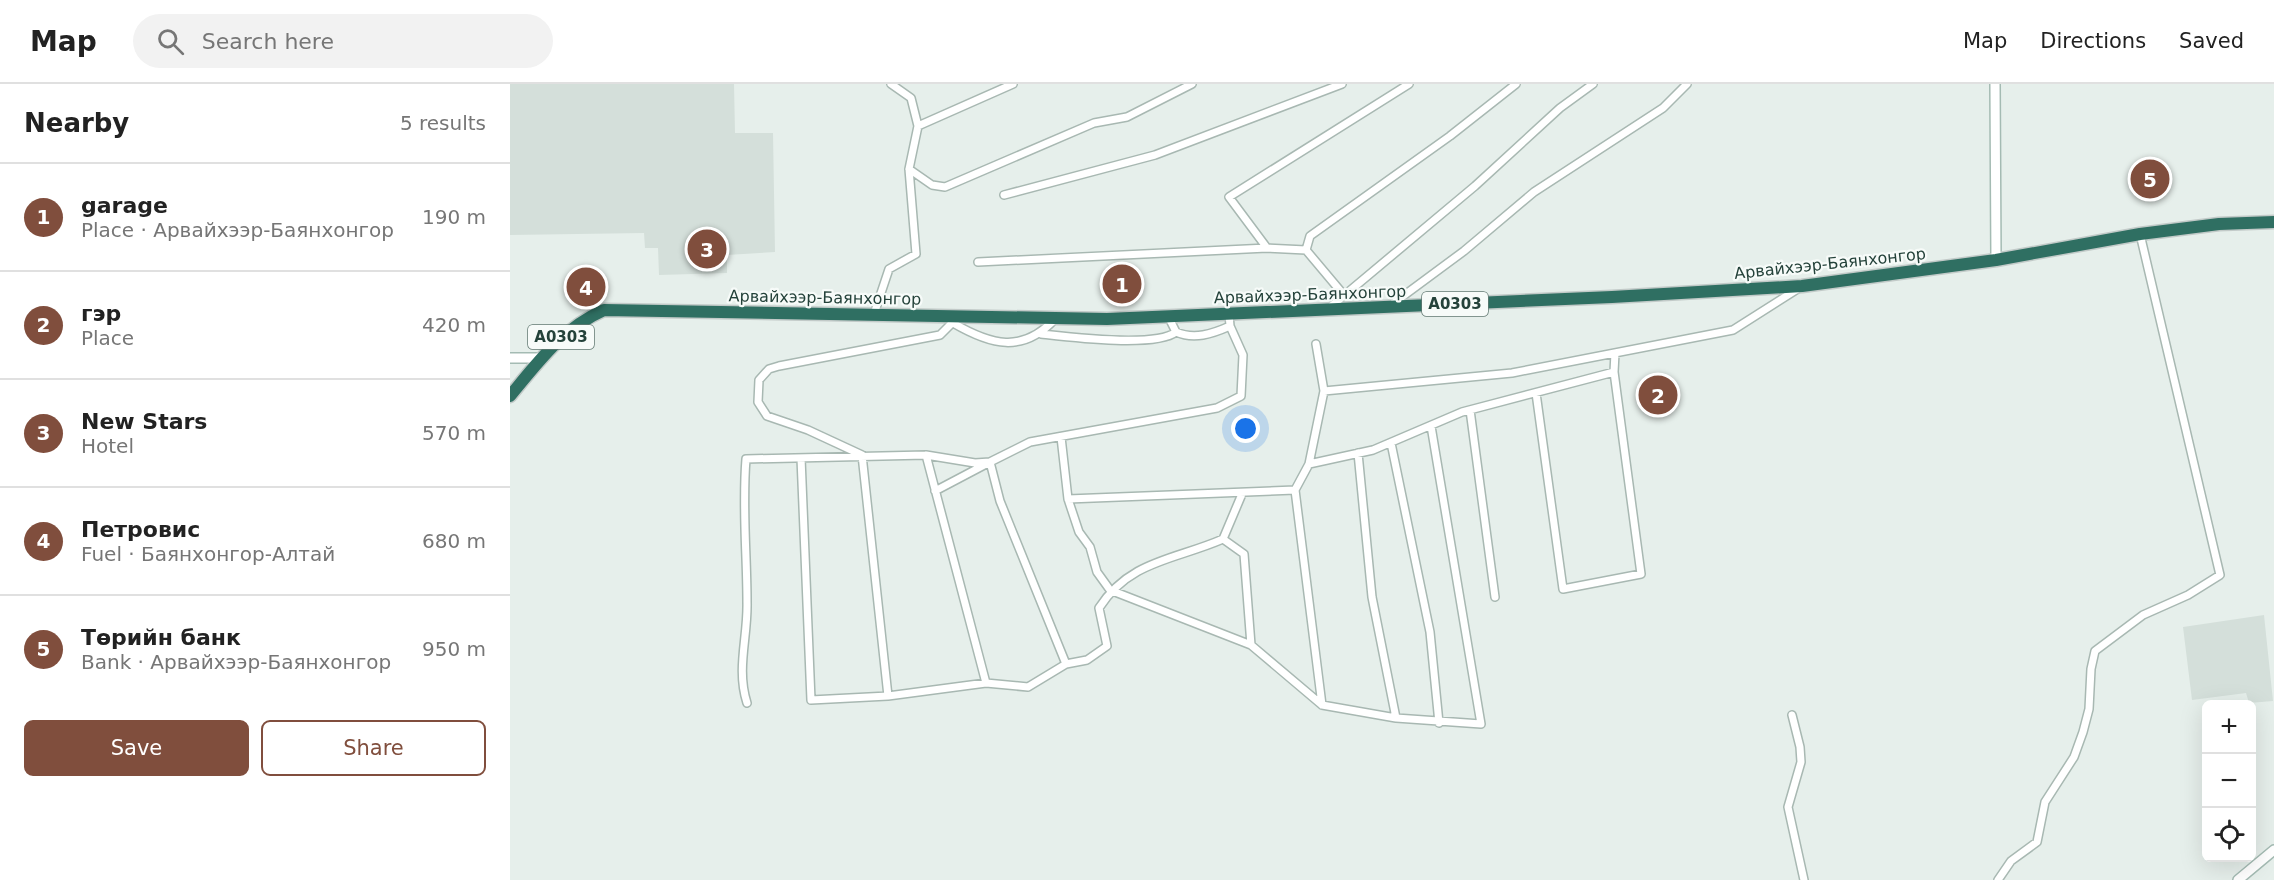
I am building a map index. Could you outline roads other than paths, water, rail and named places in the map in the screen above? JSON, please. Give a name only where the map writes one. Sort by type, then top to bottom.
[{"type":"highway","name":"Арвайхээр-Баянхонгор","points":[[542,358],[573,326],[604,310],[874,314],[956,319],[1168,316],[1229,320],[1327,309],[1802,286],[1996,260],[2140,234],[2219,224],[2274,222]]},
{"type":"highway","name":"A0303","points":[[510,396],[542,358]]},
{"type":"street","points":[[874,314],[889,269],[915,254],[909,169],[918,126],[911,98],[891,84]]},
{"type":"street","points":[[918,126],[1013,84]]},
{"type":"street","points":[[909,169],[932,185],[945,187],[1094,123],[1127,117],[1192,84]]},
{"type":"street","points":[[1004,195],[1155,155],[1342,84]]},
{"type":"street","points":[[1267,248],[1229,197],[1409,84]]},
{"type":"street","points":[[1306,250],[1310,236],[1450,136],[1516,84]]},
{"type":"street","points":[[1327,309],[1475,186],[1560,108],[1593,84]]},
{"type":"street","points":[[1389,307],[1464,251],[1534,192],[1663,108],[1687,84]]},
{"type":"street","points":[[1995,84],[1996,260]]},
{"type":"street","points":[[1998,880],[2011,861],[2037,842],[2045,802],[2074,757],[2089,709],[2091,669],[2095,651],[2144,615],[2188,595],[2220,575],[2140,234]]},
{"type":"street","points":[[978,262],[1267,248],[1306,250],[1343,294]]},
{"type":"street","points":[[1324,391],[1512,373],[1733,330],[1802,286]]},
{"type":"street","points":[[935,491],[1030,442],[1217,408],[1241,396],[1243,355],[1229,320],[1211,335],[1185,336],[1176,332],[1168,316]]},
{"type":"street","points":[[862,455],[808,430],[767,416],[758,402],[759,380],[769,369],[779,366],[940,335],[956,319],[980,339],[1018,341],[1030,340],[1041,334],[1056,318]]},
{"type":"street","points":[[1041,334],[1084,339],[1159,339],[1176,332]]},
{"type":"street","points":[[1316,344],[1324,391],[1309,464],[1295,490],[1322,705]]},
{"type":"street","points":[[1536,393],[1563,589],[1641,574],[1614,372],[1615,353]]},
{"type":"street","points":[[510,358],[542,358]]},
{"type":"street","points":[[1309,464],[1391,443],[1470,410],[1614,372]]},
{"type":"street","points":[[1470,410],[1495,597]]},
{"type":"street","points":[[1061,437],[1068,499],[1079,532],[1090,547],[1097,572],[1110,590],[1251,645],[1322,705],[1396,718],[1439,723],[1481,724],[1431,426]]},
{"type":"street","points":[[1391,443],[1430,632],[1439,723]]},
{"type":"street","points":[[1358,453],[1372,597],[1396,718]]},
{"type":"street","points":[[862,455],[888,696]]},
{"type":"street","points":[[926,455],[986,683]]},
{"type":"street","points":[[747,703],[741,684],[747,605],[743,494],[746,459],[926,455],[975,463],[990,462]]},
{"type":"street","points":[[801,458],[811,700],[888,696],[986,683],[1028,687],[1066,664],[1087,660],[1107,646],[1099,608],[1110,590],[1143,566],[1199,550],[1223,539],[1242,494]]},
{"type":"street","points":[[990,462],[1000,501],[1066,664]]},
{"type":"street","points":[[1068,499],[1242,494],[1295,490]]},
{"type":"street","points":[[1223,539],[1244,554],[1251,645]]},
{"type":"street","points":[[1792,715],[1800,747],[1801,762],[1788,807],[1804,880]]},
{"type":"street","points":[[2238,880],[2274,850]]},
{"type":"place","name":"Төрийн банк","points":[[2150,179]]},
{"type":"place","name":"New Stars","points":[[707,249]]},
{"type":"place","name":"garage","points":[[1122,284]]},
{"type":"place","name":"Петровис","points":[[586,287]]},
{"type":"place","name":"гэр","points":[[1658,395]]}]
